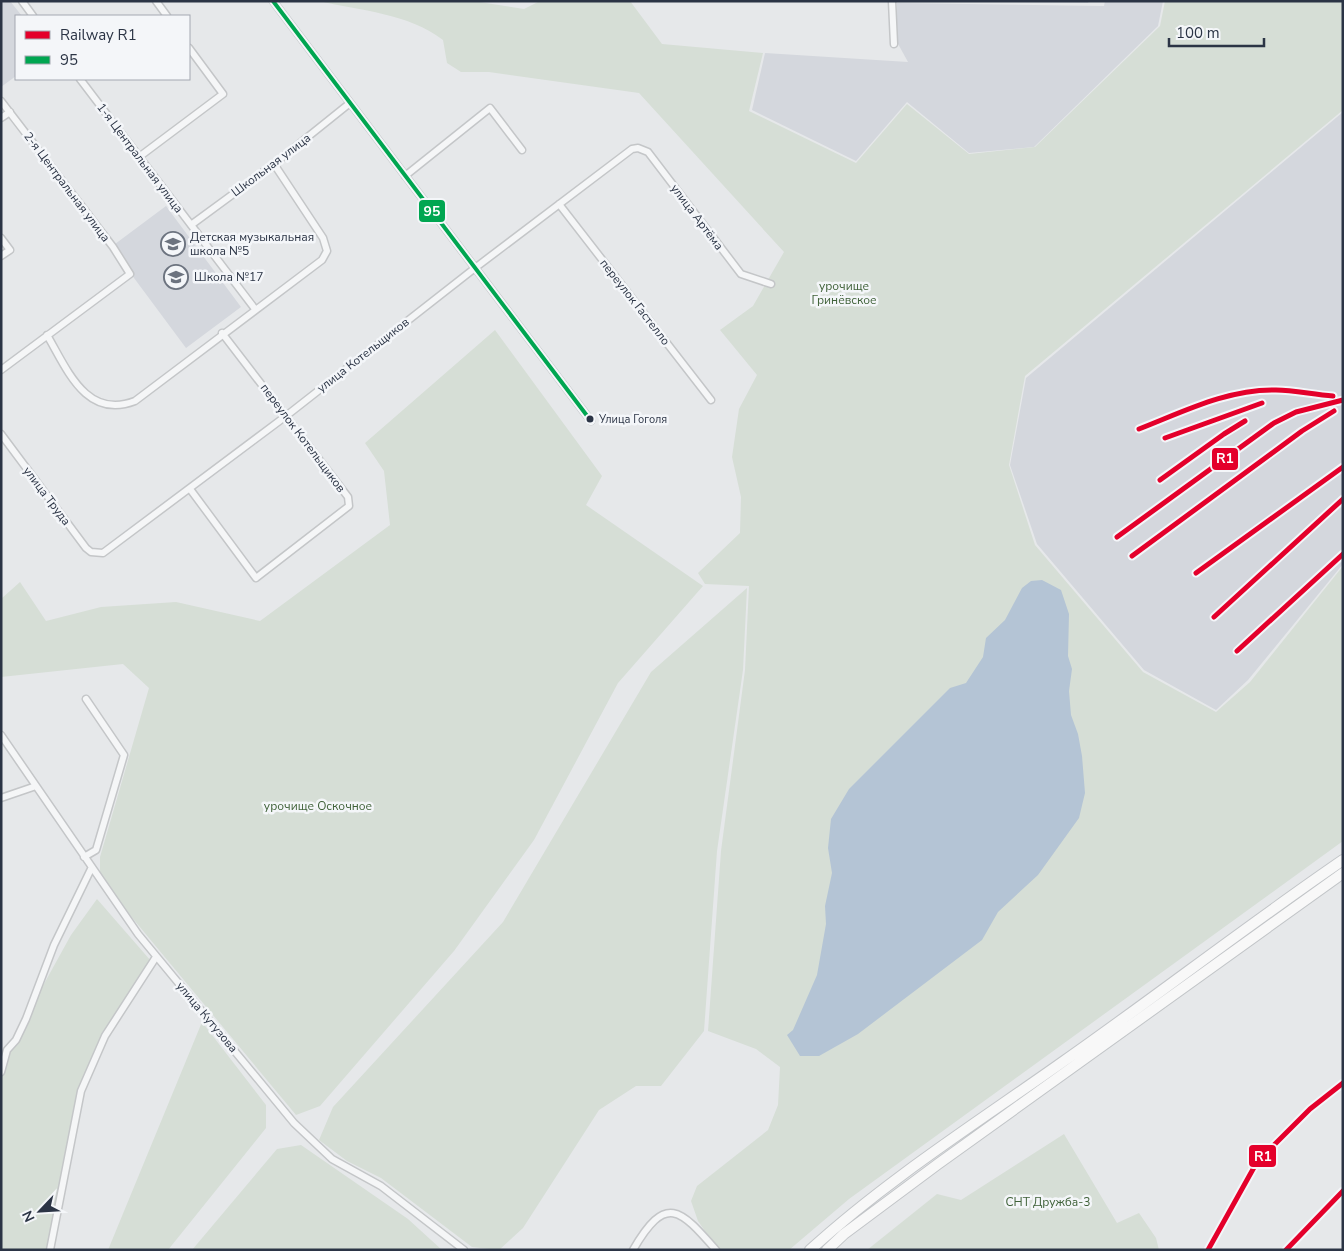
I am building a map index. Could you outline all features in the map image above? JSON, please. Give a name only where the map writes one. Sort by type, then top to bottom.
[{"type":"main road","points":[[810,1250],[836,1226],[931,1154],[1156,996],[1272,909],[1343,860]]},
{"type":"main road","points":[[827,1250],[844,1234],[938,1164],[1343,873]]},
{"type":"street","points":[[22,1],[32,15]]},
{"type":"street","points":[[156,1],[166,15]]},
{"type":"street","points":[[274,1],[591,422]]},
{"type":"street","points":[[892,1],[894,44]]},
{"type":"street","points":[[139,157],[223,94],[190,49]]},
{"type":"street","name":"1-я Центральная улица","points":[[81,80],[254,309]]},
{"type":"street","name":"2-я Центральная улица","points":[[1,101],[113,247],[130,274],[47,335]]},
{"type":"street","name":"Школьная улица","points":[[191,225],[274,164],[350,103]]},
{"type":"street","points":[[405,176],[490,108],[522,150]]},
{"type":"street","points":[[1,118],[10,112]]},
{"type":"street","name":"улица Артёма","points":[[628,152],[638,148],[648,152],[741,274],[771,284]]},
{"type":"street","name":"улица Котельщиков","points":[[97,554],[110,549],[190,489],[628,152]]},
{"type":"street","points":[[1,370],[47,335],[83,392],[99,403],[111,406],[124,405],[135,401],[222,333],[322,260],[327,252],[323,238],[274,164]]},
{"type":"street","name":"переулок Гастелло","points":[[560,204],[711,400]]},
{"type":"street","points":[[1,238],[10,250],[1,256]]},
{"type":"street","name":"переулок Котельщиков","points":[[190,489],[256,578],[349,506],[348,497],[222,333]]},
{"type":"street","name":"улица Труда","points":[[1,434],[86,548],[97,554]]},
{"type":"street","points":[[84,857],[96,850],[124,755],[86,699]]},
{"type":"street","name":"улица Кутузова","points":[[1,735],[91,869],[156,956],[294,1123],[332,1159],[381,1186],[464,1250]]},
{"type":"street","points":[[1,798],[36,786]]},
{"type":"street","points":[[1,1072],[4,1049],[16,1040],[54,945],[91,869]]},
{"type":"street","points":[[50,1250],[81,1091],[105,1036],[156,956]]},
{"type":"street","points":[[633,1250],[653,1221],[665,1213],[672,1212],[686,1217],[716,1250]]},
{"type":"shaded area","points":[[1,1],[10,1],[21,15],[15,15],[15,77],[1,87]]},
{"type":"shaded area","points":[[949,1],[1089,1],[1088,3]]},
{"type":"shaded area","points":[[1105,1],[1163,1],[1158,26],[1034,147],[969,153],[907,102],[856,161],[752,110],[765,53],[908,62],[897,42],[897,3],[1104,6]]},
{"type":"shaded area","points":[[1343,112],[1343,564],[1248,680],[1216,710],[1144,670],[1037,544],[1010,465],[1026,378]]},
{"type":"shaded area","name":"Школа №17","points":[[166,206],[241,307],[186,348],[111,247]]},
{"type":"green space","name":"урочище Гринёвское","points":[[319,1],[473,1],[524,9],[540,1],[630,1],[662,44],[763,53],[749,111],[856,163],[907,104],[969,154],[1035,147],[1160,26],[1165,1],[1343,1],[1343,110],[1025,376],[1009,465],[1035,545],[1143,672],[1216,712],[1250,682],[1343,566],[1343,841],[849,1199],[789,1250],[718,1250],[698,1221],[691,1201],[697,1186],[768,1130],[778,1105],[780,1067],[756,1049],[708,1031],[721,851],[745,670],[749,586],[705,584],[698,573],[740,533],[741,497],[732,457],[739,409],[757,375],[720,330],[753,306],[784,252],[639,93],[489,72],[461,72],[447,63],[443,40],[415,24],[384,14]]},
{"type":"green space","name":"урочище Оскочное","points":[[495,330],[602,476],[586,505],[703,586],[618,683],[534,840],[454,951],[320,1106],[296,1115],[100,879],[100,857],[149,688],[123,664],[1,677],[1,599],[20,582],[46,621],[101,607],[176,602],[260,621],[390,525],[384,471],[365,443]]},
{"type":"green space","points":[[747,588],[743,670],[717,851],[704,1031],[661,1086],[636,1086],[599,1110],[523,1228],[499,1250],[472,1247],[381,1178],[347,1161],[319,1140],[333,1107],[503,922],[651,672]]},
{"type":"green space","points":[[97,899],[151,961],[104,1035],[79,1090],[48,1250],[1,1250],[1,1075],[13,1040],[71,935]]},
{"type":"green space","points":[[202,1022],[266,1105],[266,1128],[168,1250],[108,1250]]},
{"type":"green space","name":"СНТ Дружба-3","points":[[1064,1134],[1117,1223],[1139,1213],[1156,1238],[1159,1250],[867,1250],[937,1194],[961,1200]]},
{"type":"green space","points":[[301,1145],[408,1219],[442,1250],[192,1250],[277,1149]]},
{"type":"water","points":[[1042,580],[1061,590],[1069,614],[1068,656],[1072,669],[1069,691],[1071,715],[1078,734],[1082,756],[1085,793],[1079,818],[1038,875],[998,912],[982,940],[858,1034],[819,1056],[800,1056],[787,1035],[793,1030],[817,975],[826,924],[825,906],[832,873],[828,848],[831,819],[849,789],[950,688],[966,683],[983,657],[986,638],[1005,620],[1022,588],[1031,581]]},
{"type":"rail line","name":"R1","points":[[1139,429],[1189,409],[1240,393],[1276,390],[1333,396]]},
{"type":"rail line","name":"R1","points":[[1117,537],[1274,423],[1296,412],[1343,400]]},
{"type":"rail line","name":"R1","points":[[1165,438],[1262,403]]},
{"type":"rail line","name":"R1","points":[[1132,556],[1302,431],[1334,411]]},
{"type":"rail line","name":"R1","points":[[1160,480],[1245,421]]},
{"type":"rail line","name":"R1","points":[[1196,573],[1343,467]]},
{"type":"rail line","name":"R1","points":[[1214,617],[1343,499]]},
{"type":"rail line","name":"R1","points":[[1237,651],[1343,554]]},
{"type":"rail line","name":"R1","points":[[1208,1250],[1257,1162],[1310,1109],[1343,1083]]},
{"type":"rail line","name":"R1","points":[[1286,1250],[1343,1191]]},
{"type":"transit line","name":"95","points":[[273,1],[591,421]]},
{"type":"place","name":"Детская музыкальная школа №5","points":[[173,244]]},
{"type":"place","name":"Школа №17","points":[[176,277]]},
{"type":"place","name":"Улица Гоголя","points":[[590,419]]}]
